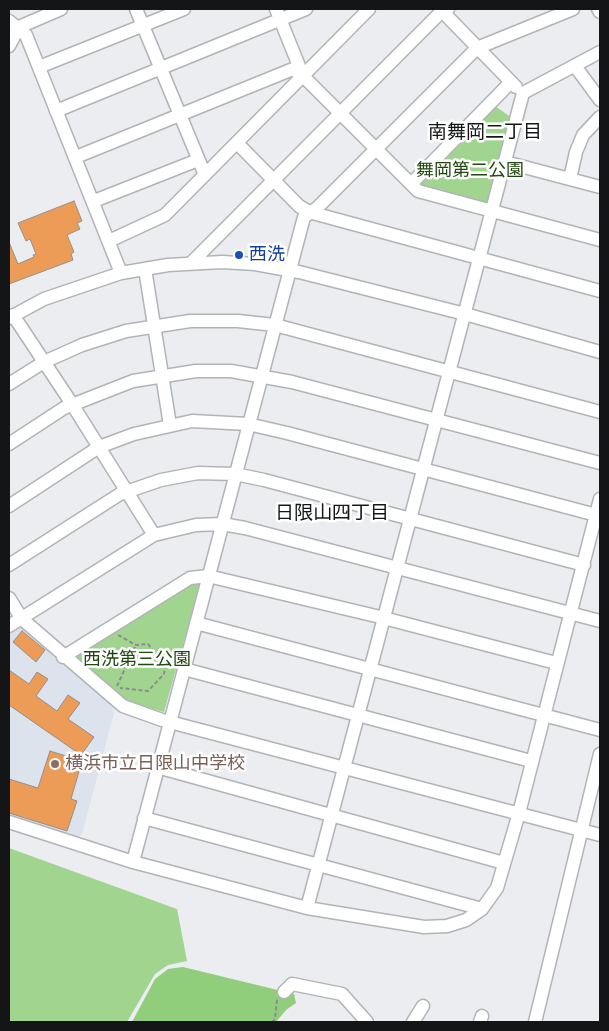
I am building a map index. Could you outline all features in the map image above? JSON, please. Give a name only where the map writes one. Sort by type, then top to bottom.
[{"type":"street","points":[[14,24],[61,9]]},
{"type":"street","points":[[136,9],[205,175]]},
{"type":"street","points":[[39,67],[184,9]]},
{"type":"street","points":[[56,111],[278,14],[306,9]]},
{"type":"street","points":[[109,241],[158,220],[369,9]]},
{"type":"street","points":[[133,862],[304,217],[317,208],[477,48],[573,9]]},
{"type":"street","points":[[191,263],[443,10],[477,48],[523,93]]},
{"type":"street","points":[[278,14],[303,76]]},
{"type":"street","points":[[9,46],[14,24]]},
{"type":"street","points":[[14,24],[26,35],[94,201],[121,273]]},
{"type":"street","points":[[307,908],[523,93],[600,52]]},
{"type":"street","points":[[575,66],[600,100]]},
{"type":"street","points":[[76,157],[293,69],[303,76],[341,113],[418,191],[600,240]]},
{"type":"street","points":[[411,184],[511,82]]},
{"type":"street","points":[[570,179],[576,152],[583,135],[600,116]]},
{"type":"street","points":[[237,143],[299,206],[309,212],[600,292]]},
{"type":"street","points":[[94,201],[198,160]]},
{"type":"street","points":[[505,162],[600,187]]},
{"type":"street","points":[[154,535],[72,404],[11,317],[44,299],[121,273],[191,263],[255,264],[289,270],[464,314],[600,352]]},
{"type":"street","points":[[145,269],[170,425]]},
{"type":"street","points":[[9,384],[44,362],[82,345],[126,331],[154,325],[190,321],[228,321],[275,325],[600,412]]},
{"type":"street","points":[[9,444],[72,404],[132,381],[162,374],[196,370],[231,371],[262,375],[600,463]]},
{"type":"street","points":[[9,506],[99,447],[134,434],[192,421],[248,424],[287,432],[598,515]]},
{"type":"street","points":[[9,565],[126,491],[161,480],[198,473],[235,474],[410,517],[584,564]]},
{"type":"street","points":[[9,822],[133,862],[307,908],[424,927],[447,926],[466,920],[482,908],[497,888],[519,813],[543,713],[598,515],[600,499]]},
{"type":"street","points":[[9,626],[154,535],[196,525],[222,524],[245,528],[600,621]]},
{"type":"street","points":[[63,657],[184,581],[190,578],[217,576],[556,664]]},
{"type":"street","points":[[9,598],[22,619],[63,657],[123,706],[169,721],[600,835]]},
{"type":"street","points":[[196,623],[543,713],[600,730]]},
{"type":"street","points":[[184,669],[357,716],[531,760]]},
{"type":"street","points":[[535,1022],[580,830],[600,754]]},
{"type":"street","points":[[158,767],[504,863]]},
{"type":"street","points":[[144,818],[482,908]]},
{"type":"street","points":[[284,992],[292,984],[342,994],[367,1022]]},
{"type":"street","points":[[413,1022],[422,1006]]},
{"type":"path","points":[[110,683],[148,691],[164,674],[165,666],[148,644],[136,645],[118,635]]},
{"type":"path","points":[[117,686],[136,645]]},
{"type":"path","points":[[96,648],[91,653],[91,664],[98,670]]},
{"type":"path","points":[[272,1022],[275,1019],[278,992],[280,989],[284,992]]},
{"type":"shaded area","name":"横浜市立日限山中学校","points":[[22,627],[112,706],[114,713],[82,834],[78,837],[9,814],[9,634]]},
{"type":"green space","name":"舞岡第二公園","points":[[495,106],[512,118],[490,202],[486,204],[420,185],[420,181]]},
{"type":"green space","name":"西洗第三公園","points":[[192,582],[200,584],[164,712],[123,701],[73,658]]},
{"type":"green space","points":[[9,848],[177,909],[187,961],[168,965],[155,974],[127,1022],[9,1022]]},
{"type":"green space","points":[[183,967],[294,994],[296,1003],[286,1010],[276,1022],[132,1022],[155,979],[168,969]]},
{"type":"building","points":[[74,201],[82,221],[77,223],[80,229],[67,235],[74,252],[71,254],[73,260],[9,284],[9,242],[18,264],[34,257],[33,255],[36,254],[30,239],[26,241],[18,223]]},
{"type":"building","points":[[22,631],[45,650],[36,662],[13,642]]},
{"type":"building","points":[[9,670],[29,684],[37,672],[48,679],[36,696],[57,711],[68,695],[80,703],[68,719],[94,737],[81,755],[9,705]]},
{"type":"building","points":[[50,751],[82,761],[71,799],[77,801],[67,831],[9,813],[9,779],[38,788]]},
{"type":"place","name":"西洗","points":[[239,255]]},
{"type":"place","name":"横浜市立日限山中学校","points":[[55,764]]},
{"type":"district","name":"南舞岡二丁目","points":[[485,133]]},
{"type":"district","name":"日限山四丁目","points":[[332,514]]}]
